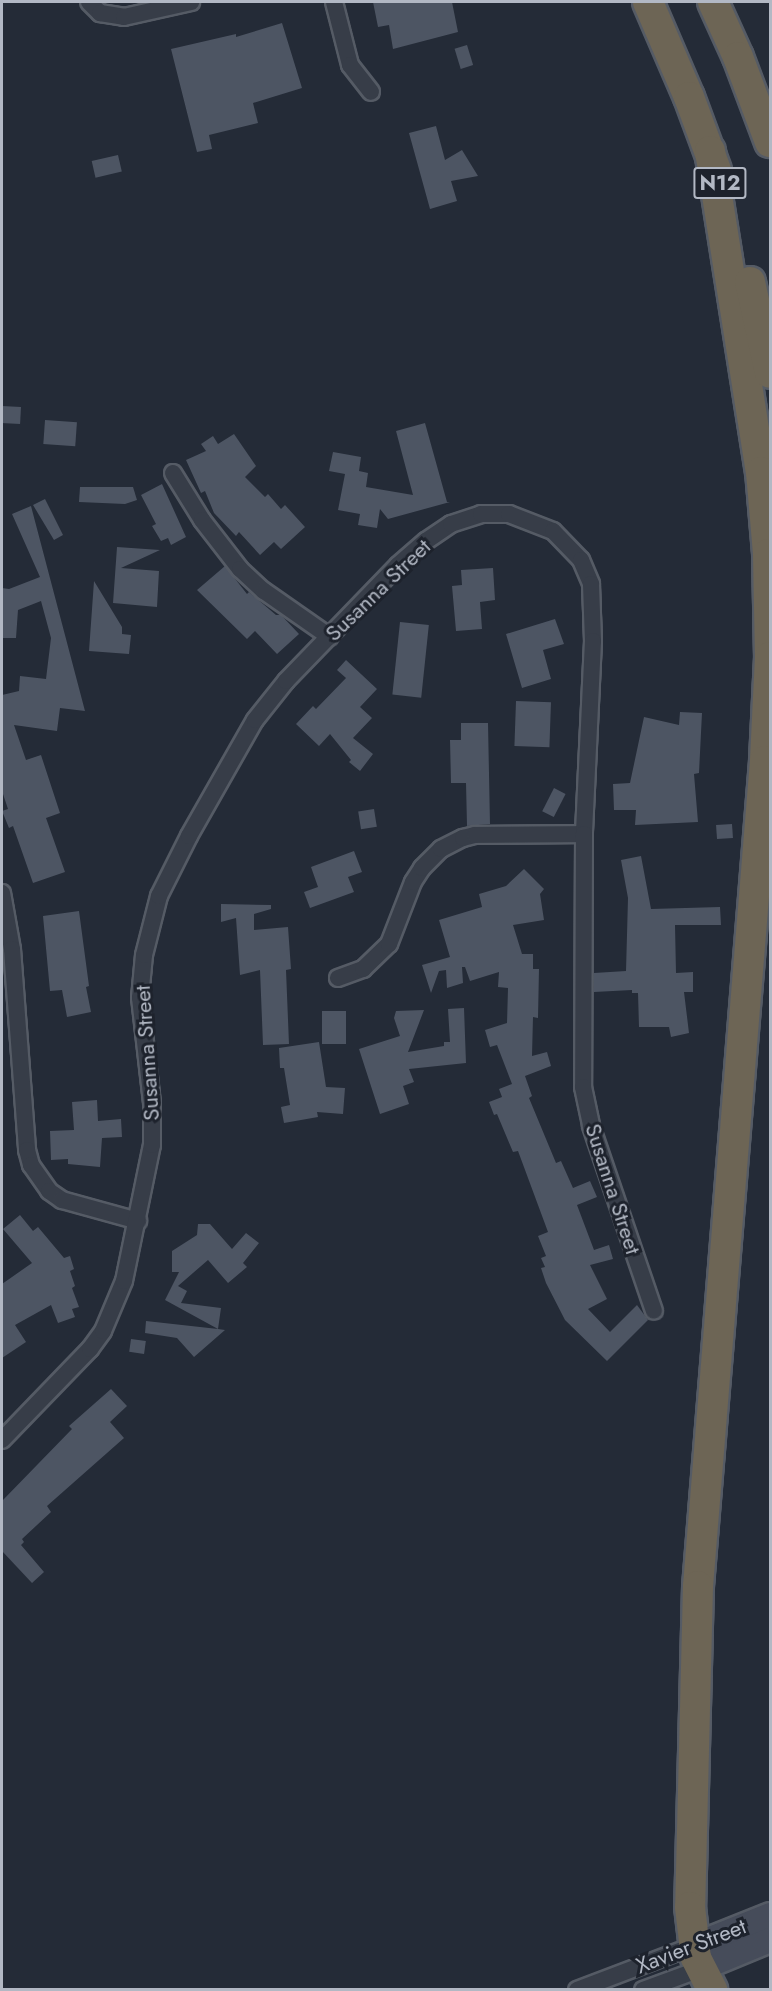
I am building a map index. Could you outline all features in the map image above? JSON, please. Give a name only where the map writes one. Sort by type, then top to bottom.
[{"type":"highway","name":"N12","points":[[648,2],[710,151],[751,285],[771,373]]},
{"type":"highway","name":"N12","points":[[713,2],[738,57],[771,142]]},
{"type":"highway","points":[[701,1968],[689,1884],[698,1586],[765,761],[770,657],[768,554],[761,472],[710,151]]},
{"type":"main road","name":"Xavier Street","points":[[701,1968],[771,1915]]},
{"type":"main road","name":"Xavier Street","points":[[701,1968],[771,1941]]},
{"type":"street","points":[[89,2],[100,13],[124,17],[191,2]]},
{"type":"street","points":[[334,2],[350,65],[371,92]]},
{"type":"street","points":[[174,473],[202,520],[240,569],[264,591],[330,637]]},
{"type":"street","name":"Susanna Street","points":[[2,1440],[73,1369],[103,1331],[124,1281],[148,1170],[153,1124],[141,1019],[141,978],[150,925],[159,896],[189,836],[255,720],[286,681],[398,565],[452,524],[481,514],[495,513],[522,518],[553,531],[581,560],[591,584],[593,599],[584,834],[581,1065],[591,1126],[654,1311]]},
{"type":"street","points":[[338,978],[363,969],[389,945],[413,882],[422,868],[441,849],[475,835],[584,834]]},
{"type":"street","points":[[2,893],[12,949],[27,1149],[31,1165],[49,1191],[62,1200],[138,1221]]},
{"type":"street","name":"Xavier Street","points":[[577,1989],[701,1968]]},
{"type":"street","name":"Xavier Street","points":[[643,1989],[701,1968]]},
{"type":"building","points":[[373,2],[452,2],[458,32],[393,49],[389,25],[378,27]]},
{"type":"building","points":[[282,23],[302,88],[253,103],[258,123],[209,135],[212,149],[197,152],[171,49],[236,34],[236,37]]},
{"type":"building","points":[[467,45],[473,65],[461,69],[455,49]]},
{"type":"building","points":[[436,126],[445,160],[462,150],[478,176],[451,181],[457,201],[430,209],[409,133]]},
{"type":"building","points":[[118,155],[122,172],[96,178],[92,161]]},
{"type":"building","points":[[2,406],[21,407],[20,424],[2,423]]},
{"type":"building","points":[[45,420],[77,422],[75,446],[43,444]]},
{"type":"building","points":[[425,423],[447,502],[450,502],[388,519],[380,509],[377,528],[358,525],[360,514],[338,510],[345,474],[329,471],[333,452],[361,457],[359,471],[368,473],[366,487],[413,495],[396,431]]},
{"type":"building","points":[[234,434],[256,466],[245,477],[265,497],[268,494],[281,509],[285,505],[305,527],[281,549],[274,542],[260,555],[239,532],[236,536],[214,513],[205,491],[201,493],[186,460],[206,451],[201,444],[213,436],[218,444]]},
{"type":"building","points":[[162,484],[186,537],[171,545],[168,538],[161,541],[152,526],[156,524],[141,495]]},
{"type":"building","points":[[80,487],[133,487],[137,500],[125,504],[79,502]]},
{"type":"building","points":[[45,499],[63,535],[54,540],[33,505]]},
{"type":"building","points":[[31,506],[85,711],[60,708],[57,731],[14,725],[26,760],[41,755],[60,813],[46,818],[65,872],[33,883],[13,826],[9,828],[2,811],[8,809],[2,791],[2,695],[19,691],[20,676],[46,679],[51,638],[41,601],[18,610],[16,638],[2,638],[2,588],[9,589],[40,577],[12,514]]},
{"type":"building","points":[[117,547],[160,550],[121,568],[159,571],[157,607],[113,603]]},
{"type":"building","points":[[225,566],[247,594],[249,592],[276,615],[281,615],[299,634],[277,654],[255,631],[247,639],[197,590]]},
{"type":"building","points":[[493,568],[495,600],[480,602],[482,629],[456,631],[452,586],[462,585],[461,570]]},
{"type":"building","points":[[94,581],[122,627],[122,634],[131,635],[129,654],[89,651]]},
{"type":"building","points":[[555,619],[564,644],[543,650],[551,679],[522,688],[506,634]]},
{"type":"building","points":[[400,622],[429,625],[421,698],[392,695]]},
{"type":"building","points":[[346,660],[377,689],[360,707],[372,718],[353,738],[373,754],[360,771],[349,762],[351,760],[330,734],[319,746],[296,724],[313,706],[316,709],[346,678],[337,670]]},
{"type":"building","points":[[516,701],[551,702],[549,747],[514,746]]},
{"type":"building","points":[[680,712],[702,713],[699,773],[694,774],[698,822],[635,825],[636,810],[614,810],[613,784],[630,783],[644,717],[679,725]]},
{"type":"building","points":[[461,723],[488,723],[490,824],[467,826],[466,783],[451,783],[450,740],[461,740]]},
{"type":"building","points":[[554,788],[566,794],[554,817],[542,811]]},
{"type":"building","points":[[374,809],[377,827],[361,829],[358,812]]},
{"type":"building","points":[[732,824],[733,838],[717,839],[716,825]]},
{"type":"building","points":[[354,851],[362,872],[348,877],[354,892],[310,908],[304,892],[318,887],[311,867]]},
{"type":"building","points":[[641,856],[651,909],[720,907],[721,925],[675,925],[676,973],[693,972],[693,992],[684,992],[689,1033],[671,1037],[669,1027],[639,1027],[638,993],[632,993],[632,990],[594,992],[594,973],[626,971],[628,898],[621,860]]},
{"type":"building","points":[[524,869],[544,889],[540,894],[544,920],[513,925],[522,954],[533,954],[533,969],[539,969],[538,1018],[533,1017],[532,1056],[547,1052],[551,1066],[525,1076],[532,1096],[529,1098],[556,1163],[561,1161],[573,1188],[590,1181],[597,1197],[577,1205],[594,1250],[609,1245],[613,1259],[590,1265],[607,1299],[588,1309],[610,1332],[637,1305],[648,1320],[607,1361],[565,1320],[546,1283],[541,1268],[545,1267],[541,1258],[546,1256],[538,1236],[548,1232],[518,1151],[513,1152],[497,1114],[494,1115],[489,1102],[502,1097],[499,1089],[512,1084],[497,1045],[490,1047],[485,1030],[507,1023],[508,988],[498,987],[499,972],[470,981],[465,967],[462,967],[463,983],[447,988],[446,970],[439,971],[431,993],[422,965],[450,957],[439,920],[482,907],[479,894],[506,886]]},
{"type":"building","points":[[221,904],[271,905],[271,909],[254,914],[254,930],[288,927],[291,969],[286,970],[289,1044],[263,1045],[260,970],[240,975],[236,918],[221,922]]},
{"type":"building","points":[[79,911],[89,986],[86,987],[91,1012],[67,1017],[62,990],[50,991],[43,916]]},
{"type":"building","points":[[464,1008],[466,1063],[409,1069],[414,1082],[403,1086],[409,1104],[380,1114],[359,1049],[400,1036],[394,1018],[396,1011],[424,1010],[408,1052],[444,1046],[444,1042],[450,1042],[448,1009]]},
{"type":"building","points":[[322,1011],[346,1011],[346,1044],[322,1044]]},
{"type":"building","points":[[319,1042],[326,1087],[345,1088],[343,1114],[317,1112],[318,1117],[284,1123],[281,1107],[290,1105],[284,1068],[280,1068],[279,1048]]},
{"type":"building","points":[[97,1100],[98,1121],[121,1119],[122,1137],[102,1138],[100,1167],[68,1164],[68,1159],[51,1160],[50,1131],[74,1130],[72,1102]]},
{"type":"building","points":[[20,1215],[33,1231],[38,1227],[64,1258],[70,1256],[74,1269],[70,1271],[75,1286],[72,1288],[79,1307],[72,1309],[75,1317],[58,1323],[51,1305],[15,1325],[26,1342],[2,1358],[2,1284],[32,1263],[3,1229]]},
{"type":"building","points":[[198,1224],[210,1224],[232,1249],[246,1233],[259,1243],[243,1263],[247,1267],[228,1283],[208,1260],[178,1286],[187,1291],[181,1303],[221,1308],[218,1329],[165,1300],[179,1272],[172,1272],[172,1251],[197,1235]]},
{"type":"building","points":[[146,1321],[225,1330],[194,1357],[177,1338],[145,1333]]},
{"type":"building","points":[[131,1339],[146,1341],[144,1354],[129,1352]]},
{"type":"building","points":[[111,1389],[127,1406],[110,1422],[124,1438],[47,1506],[51,1512],[22,1539],[24,1542],[21,1545],[44,1572],[32,1583],[2,1551],[2,1501],[72,1429],[69,1426]]}]
